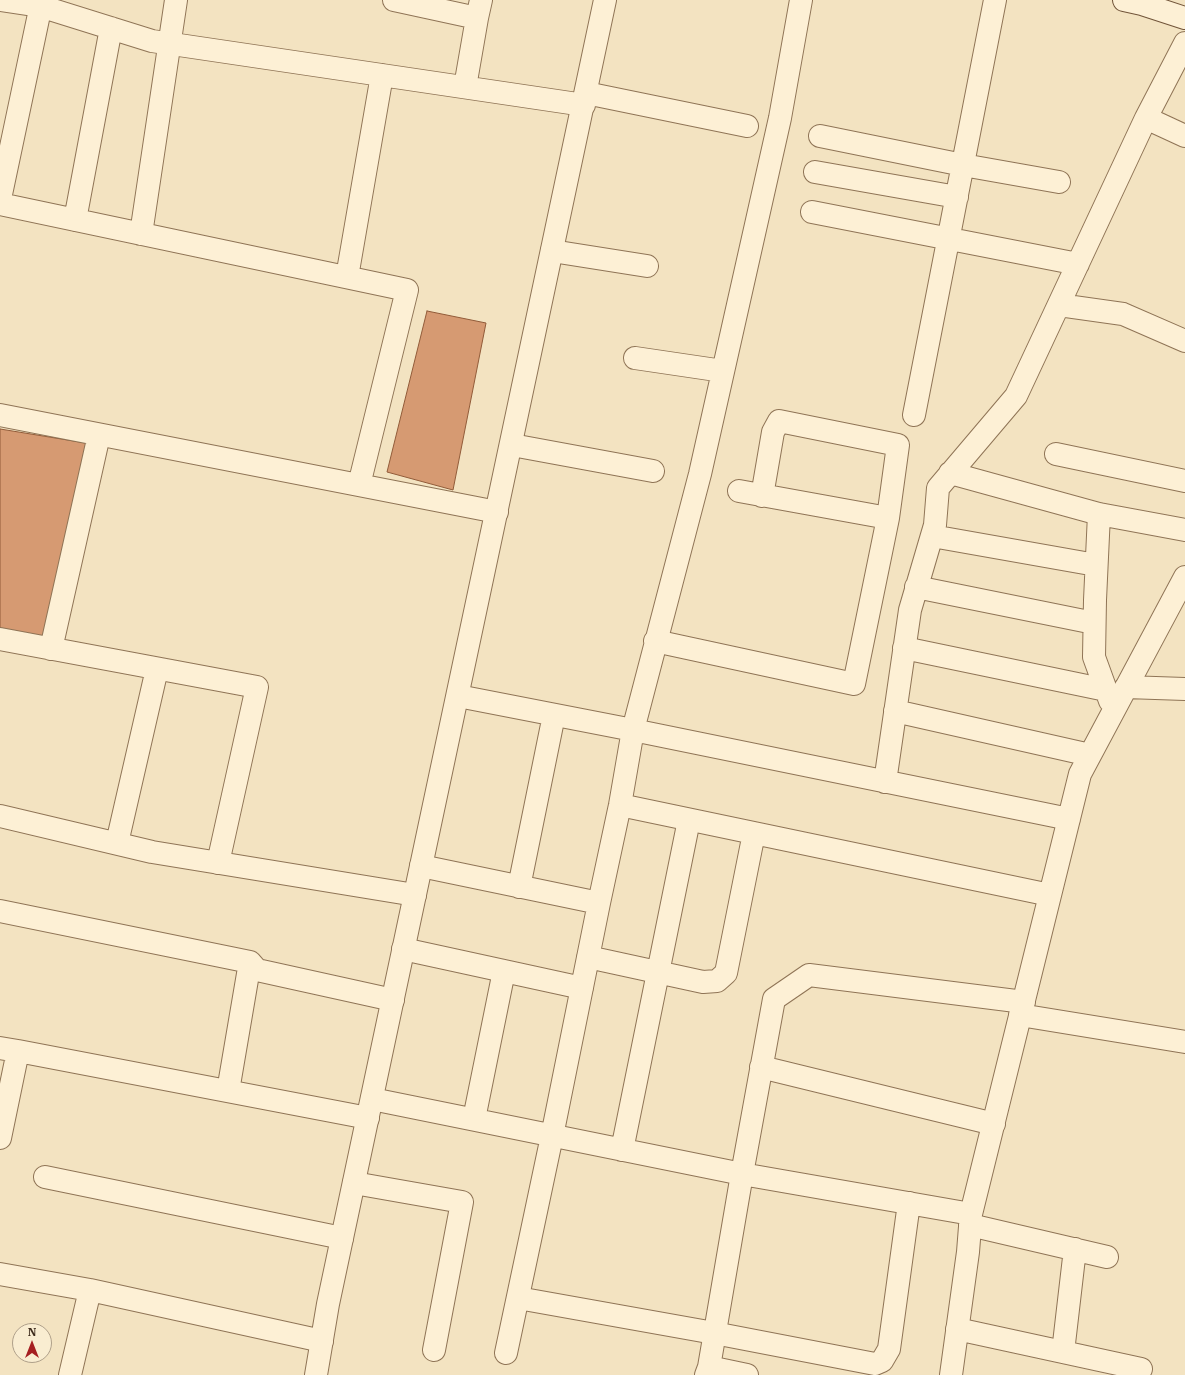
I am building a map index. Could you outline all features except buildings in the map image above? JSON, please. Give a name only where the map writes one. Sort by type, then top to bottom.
[{"type":"street","points":[[1,0],[41,3],[152,41],[465,88],[585,99],[747,126]]},
{"type":"street","points":[[141,234],[176,0]]},
{"type":"street","points":[[394,0],[479,9],[465,88]]},
{"type":"street","points":[[316,1375],[328,1304],[606,0]]},
{"type":"street","points":[[506,1353],[620,805],[633,730],[655,641],[700,474],[780,118],[801,0]]},
{"type":"street","points":[[914,415],[995,0]]},
{"type":"street","points":[[1136,1],[1185,18]]},
{"type":"street","points":[[0,199],[41,3]]},
{"type":"street","points":[[75,220],[111,28]]},
{"type":"street","points":[[885,782],[910,610],[935,525],[938,488],[1016,396],[1146,118],[1185,43]]},
{"type":"street","points":[[347,277],[382,75]]},
{"type":"street","points":[[1146,118],[1185,136]]},
{"type":"street","points":[[820,136],[963,165],[1060,182]]},
{"type":"street","points":[[815,172],[956,197]]},
{"type":"street","points":[[0,204],[407,290],[360,485]]},
{"type":"street","points":[[812,212],[1078,264]]},
{"type":"street","points":[[552,252],[647,266]]},
{"type":"street","points":[[1059,305],[1123,314],[1185,341]]},
{"type":"street","points":[[635,358],[723,371]]},
{"type":"street","points":[[0,415],[497,512]]},
{"type":"street","points":[[655,641],[854,684],[888,518],[898,445],[779,421],[773,432],[762,496]]},
{"type":"street","points":[[51,649],[99,435]]},
{"type":"street","points":[[512,445],[653,471]]},
{"type":"street","points":[[1056,454],[1185,481]]},
{"type":"street","points":[[950,473],[1099,514],[1185,530]]},
{"type":"street","points":[[739,491],[888,518]]},
{"type":"street","points":[[1099,514],[1096,565],[1094,657],[1116,689]]},
{"type":"street","points":[[932,536],[1096,565]]},
{"type":"street","points":[[951,1375],[971,1220],[1080,774],[1114,711],[1116,689],[1185,577]]},
{"type":"street","points":[[916,587],[1094,623]]},
{"type":"street","points":[[0,639],[256,687],[218,863]]},
{"type":"street","points":[[904,648],[1116,689],[1185,689]]},
{"type":"street","points":[[116,843],[158,669]]},
{"type":"street","points":[[458,696],[633,730],[1069,819]]},
{"type":"street","points":[[895,711],[1090,755]]},
{"type":"street","points":[[519,886],[554,715]]},
{"type":"street","points":[[620,805],[1050,895]]},
{"type":"street","points":[[0,816],[152,852],[415,895]]},
{"type":"street","points":[[622,1150],[689,820]]},
{"type":"street","points":[[588,957],[703,982],[717,981],[726,973],[754,833]]},
{"type":"street","points":[[421,866],[599,903]]},
{"type":"street","points":[[0,911],[250,962],[257,970],[393,1000]]},
{"type":"street","points":[[403,949],[582,988]]},
{"type":"street","points":[[228,1091],[250,962]]},
{"type":"street","points":[[474,1119],[504,971]]},
{"type":"street","points":[[748,1375],[707,1371],[774,999],[809,975],[1022,1009],[1185,1042]]},
{"type":"street","points":[[0,1138],[9,1050],[228,1091],[474,1119],[742,1174],[909,1203],[1107,1257]]},
{"type":"street","points":[[761,1067],[994,1124]]},
{"type":"street","points":[[45,1177],[342,1238]]},
{"type":"street","points":[[354,1183],[462,1202],[434,1350]]},
{"type":"street","points":[[518,1298],[875,1364],[882,1361],[889,1349],[909,1203]]},
{"type":"street","points":[[1063,1352],[1075,1249]]},
{"type":"street","points":[[0,1274],[90,1290],[322,1341]]},
{"type":"street","points":[[70,1375],[90,1290]]},
{"type":"street","points":[[957,1329],[1141,1369]]}]
